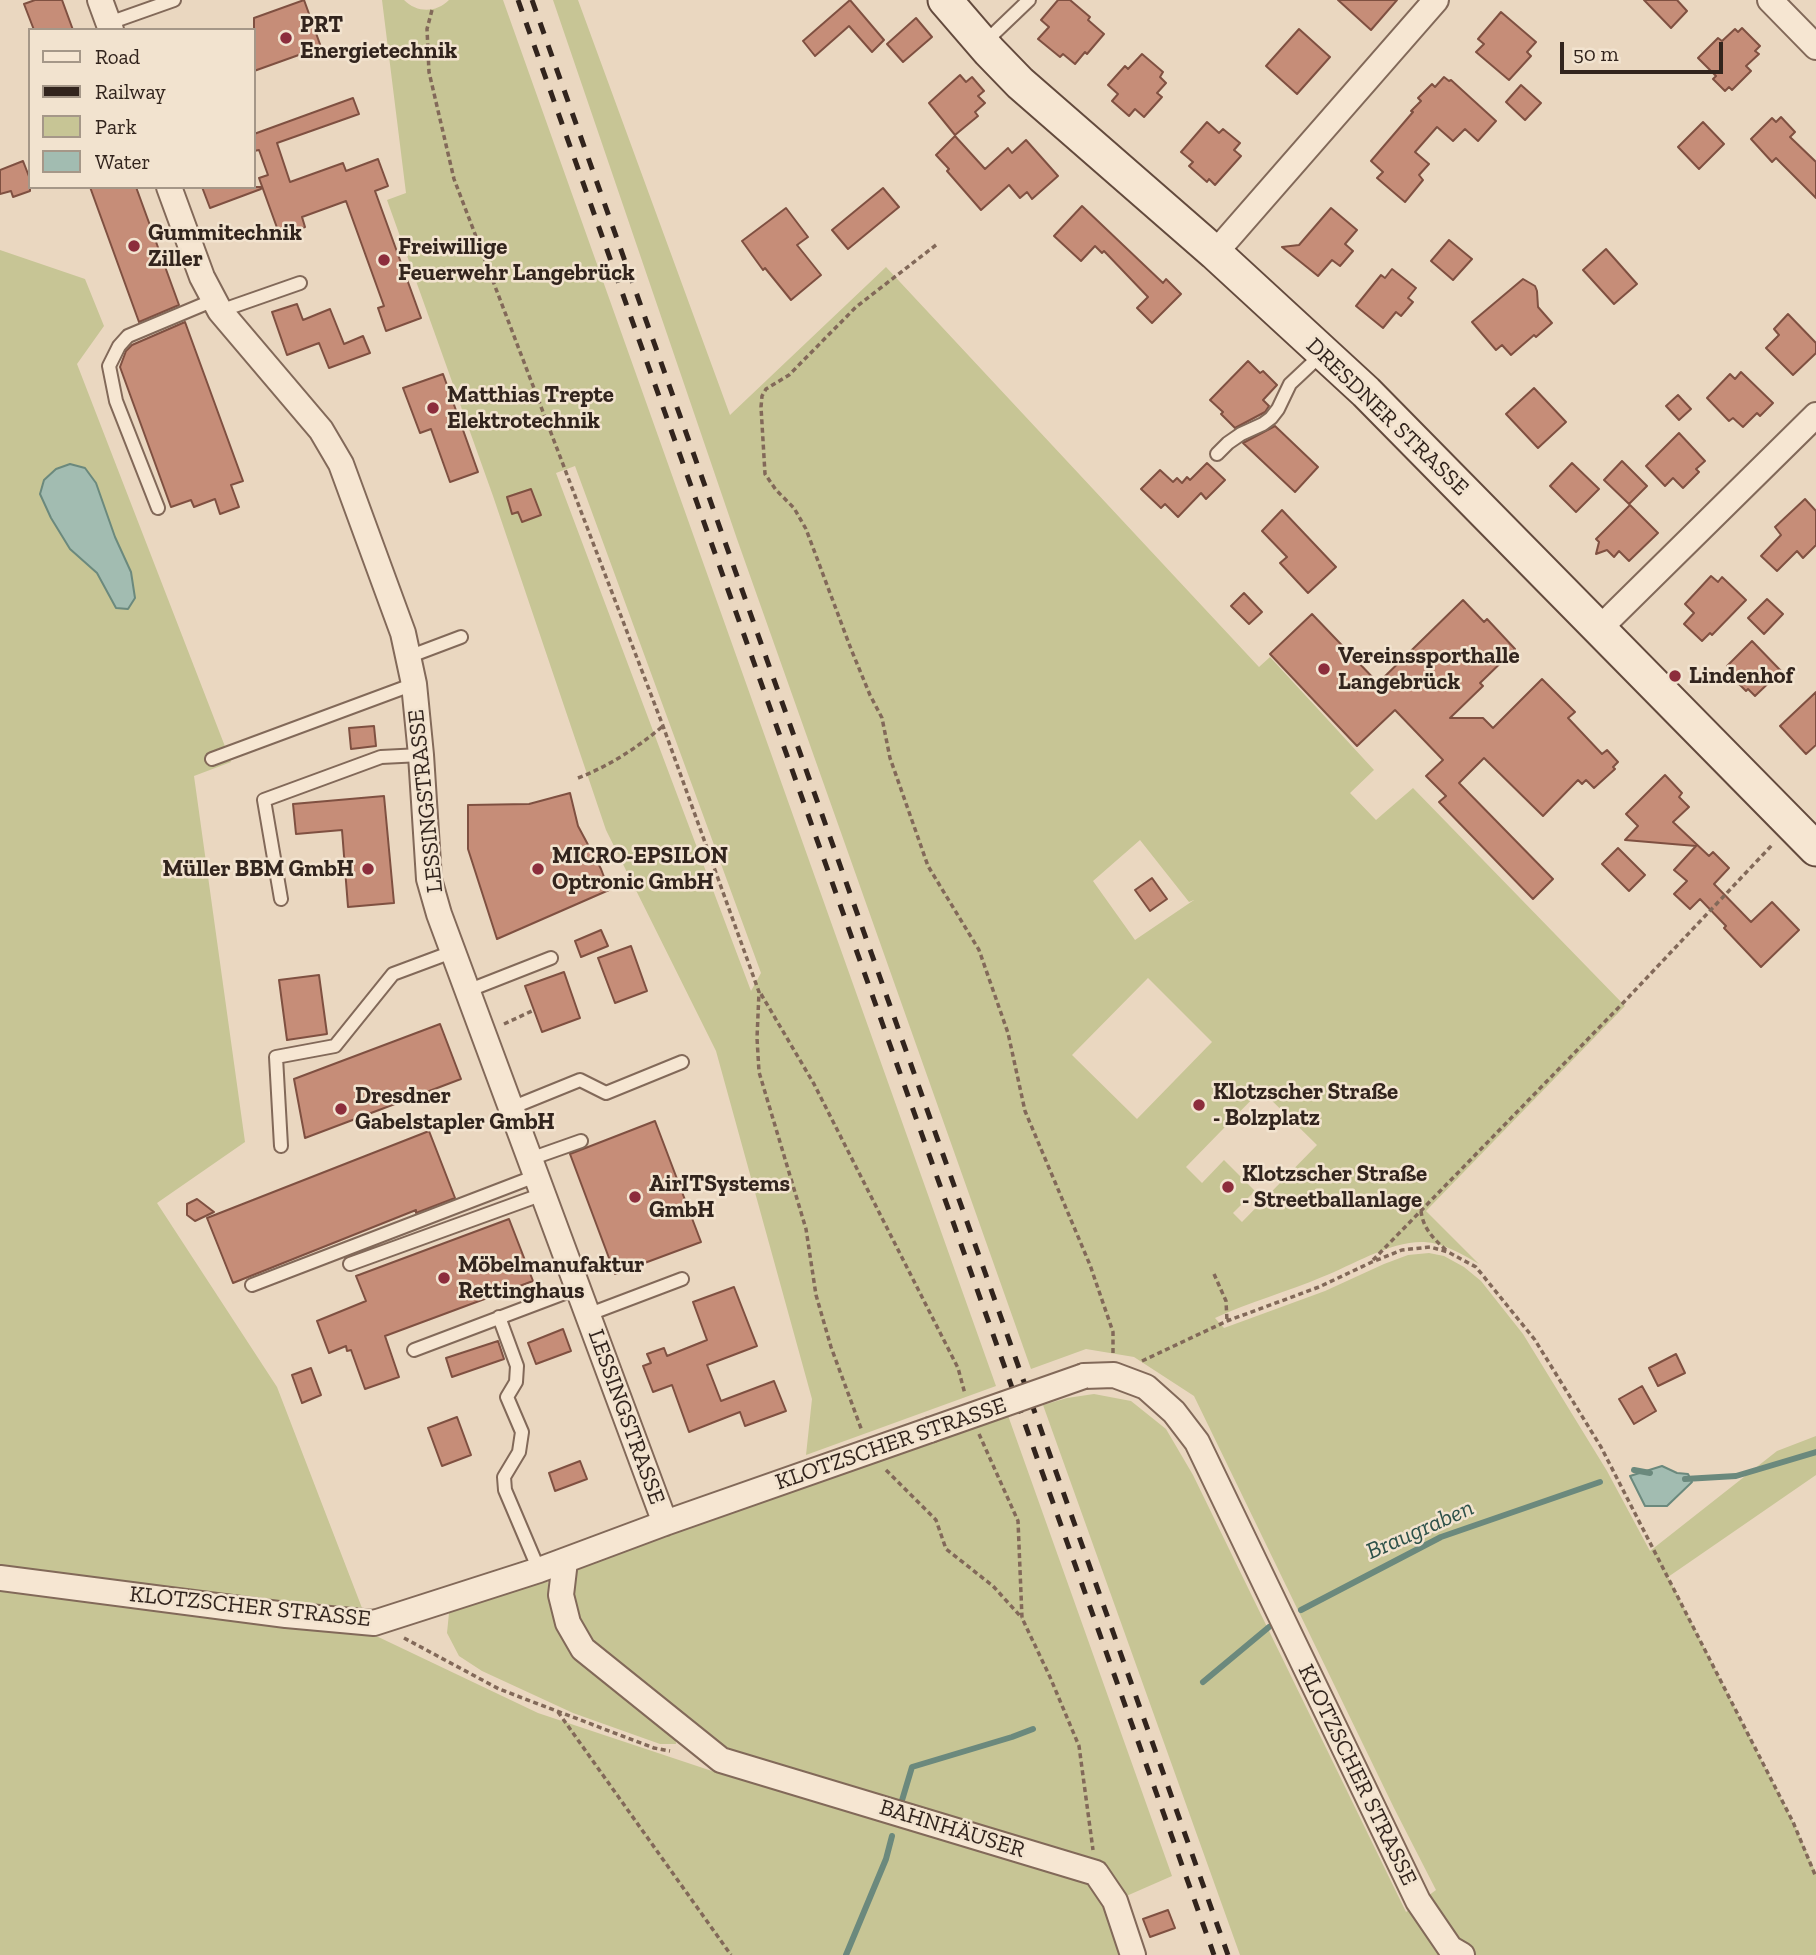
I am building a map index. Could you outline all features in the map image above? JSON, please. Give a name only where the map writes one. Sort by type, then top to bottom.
[{"type":"main road","name":"DRESDNER STRASSE","points":[[945,0],[1020,83],[1215,253],[1366,392],[1816,849]]},
{"type":"street","points":[[1215,253],[1436,0]]},
{"type":"street","points":[[1770,0],[1816,47]]},
{"type":"street","name":"LESSINGSTRASSE","points":[[170,189],[202,277],[217,306],[321,430],[341,464],[403,633],[414,684],[429,879],[439,915],[665,1523]]},
{"type":"street","points":[[1600,628],[1816,415]]},
{"type":"street","name":"KLOTZSCHER STRASSE","points":[[0,1578],[286,1615],[374,1623],[565,1561],[665,1523],[1084,1376],[1114,1375],[1146,1387],[1174,1412],[1197,1442],[1418,1902],[1450,1948],[1462,1955]]},
{"type":"street","name":"BAHNHÄUSER","points":[[565,1561],[561,1595],[568,1623],[583,1649],[721,1760],[1096,1873],[1115,1901],[1133,1955]]},
{"type":"lane","points":[[107,18],[174,0]]},
{"type":"lane","points":[[983,44],[1029,0]]},
{"type":"lane","points":[[158,508],[116,401],[109,366],[119,346],[128,336],[217,306],[300,283]]},
{"type":"lane","points":[[1217,454],[1234,439],[1271,418],[1290,384],[1323,353]]},
{"type":"lane","points":[[408,657],[461,636]]},
{"type":"lane","points":[[212,759],[414,684]]},
{"type":"lane","points":[[281,899],[264,800],[381,757],[421,755]]},
{"type":"lane","points":[[281,1146],[276,1057],[335,1046],[393,974],[452,952]]},
{"type":"lane","points":[[467,991],[551,958]]},
{"type":"lane","points":[[511,1108],[580,1080],[606,1093],[681,1062]]},
{"type":"lane","points":[[350,1265],[536,1176],[581,1140]]},
{"type":"lane","points":[[252,1285],[536,1176]]},
{"type":"lane","points":[[587,1315],[682,1279]]},
{"type":"lane","points":[[414,1350],[578,1288]]},
{"type":"lane","points":[[499,1317],[517,1366],[516,1382],[507,1397],[522,1432],[519,1452],[504,1477],[505,1490],[539,1570]]},
{"type":"path","points":[[432,10],[427,29],[429,72],[453,178],[663,726],[760,992],[757,1038],[759,1072],[806,1229],[816,1295],[855,1416]]},
{"type":"path","points":[[936,245],[856,307],[789,375],[766,389],[762,396],[765,474],[794,508],[806,529],[851,649],[870,695],[883,718],[890,758],[928,866],[984,961],[1008,1033],[1025,1111],[1090,1265],[1113,1332],[1114,1375],[1227,1321],[1319,1287],[1402,1250],[1430,1247],[1448,1252],[1476,1267],[1535,1340],[1601,1447],[1793,1822],[1816,1877]]},
{"type":"path","points":[[578,778],[595,772],[640,745],[663,726]]},
{"type":"path","points":[[1372,1262],[1792,824]]},
{"type":"path","points":[[482,1033],[534,1010]]},
{"type":"path","points":[[1421,1210],[1422,1221],[1432,1237],[1448,1252]]},
{"type":"path","points":[[1214,1274],[1226,1301],[1227,1321]]},
{"type":"path","points":[[870,1451],[936,1520],[946,1549],[993,1586],[1022,1618]]},
{"type":"path","points":[[374,1623],[499,1689],[654,1748],[681,1752]]},
{"type":"path","points":[[557,1711],[731,1955]]},
{"type":"green space","points":[[382,0],[404,0],[426,10],[449,0],[503,0],[996,1386],[806,1455],[812,1399],[716,1051],[606,830],[493,496],[387,200],[406,193]],"holes":[[[575,466],[761,973],[751,991],[556,473]]]},
{"type":"green space","points":[[553,0],[578,0],[730,415],[886,267],[1259,667],[1270,657],[1374,770],[1350,793],[1376,820],[1413,788],[1625,1006],[1426,1211],[1479,1264],[1439,1244],[1424,1242],[1398,1245],[1215,1318],[1224,1328],[1325,1291],[1408,1255],[1429,1253],[1444,1256],[1481,1281],[1523,1334],[1607,1471],[1650,1551],[1777,1451],[1816,1436],[1816,1475],[1668,1577],[1793,1822],[1816,1873],[1816,1955],[1240,1955],[1043,1405],[1094,1394],[1131,1401],[1166,1429],[1193,1475],[1406,1912],[1436,1890],[1194,1396],[1134,1357],[1086,1349],[1031,1369],[737,539]],"holes":[[[1140,840],[1189,902],[1194,900],[1135,940],[1093,881]],[[1148,978],[1212,1042],[1137,1119],[1072,1055]],[[1261,1090],[1317,1145],[1242,1222],[1233,1213],[1255,1191],[1224,1160],[1202,1183],[1186,1167]]]},
{"type":"green space","points":[[0,250],[85,279],[104,326],[77,364],[231,762],[194,776],[245,1142],[157,1203],[277,1387],[372,1634],[538,1713],[715,1772],[721,1760],[569,1622],[567,1563],[1005,1407],[1172,1876],[1115,1901],[1131,1955],[0,1955]],"holes":[[[96,483],[131,572],[104,583],[97,573],[70,549]]]},
{"type":"green space","points":[[547,1579],[556,1618],[675,1732],[676,1744],[660,1744],[573,1713],[482,1671],[459,1656],[447,1633],[449,1613]]},
{"type":"water","points":[[70,464],[85,468],[96,483],[131,572],[135,598],[128,609],[116,608],[97,573],[70,549],[40,494],[44,480],[56,469]]},
{"type":"water","points":[[1662,1466],[1677,1473],[1688,1474],[1692,1482],[1667,1506],[1645,1506],[1630,1476]]},
{"type":"building","points":[[35,0],[62,0],[72,28],[33,28],[24,4]]},
{"type":"building","name":"PRT Energietechnik","points":[[304,0],[321,47],[256,70],[254,18]]},
{"type":"building","points":[[850,0],[884,40],[872,52],[849,26],[815,56],[803,41]]},
{"type":"building","points":[[1058,0],[1070,0],[1090,17],[1088,20],[1104,34],[1075,64],[1063,54],[1060,57],[1038,39],[1049,27],[1041,20]]},
{"type":"building","points":[[1338,0],[1397,0],[1371,30]]},
{"type":"building","points":[[1644,0],[1677,0],[1687,11],[1671,28]]},
{"type":"building","points":[[1501,12],[1536,42],[1527,52],[1531,56],[1509,80],[1476,52],[1484,44],[1478,39]]},
{"type":"building","points":[[916,18],[932,37],[903,62],[887,44]]},
{"type":"building","points":[[1742,28],[1760,46],[1755,51],[1759,54],[1746,66],[1751,71],[1732,90],[1729,87],[1725,91],[1713,79],[1716,76],[1698,58],[1718,38],[1722,41],[1735,29],[1738,32]]},
{"type":"building","points":[[1299,29],[1330,57],[1297,94],[1266,66]]},
{"type":"building","points":[[1142,54],[1163,72],[1160,77],[1166,83],[1157,93],[1162,97],[1144,117],[1135,109],[1129,116],[1112,101],[1118,94],[1108,85],[1125,66],[1128,69]]},
{"type":"building","points":[[960,75],[966,82],[972,77],[984,91],[978,96],[985,103],[975,112],[978,116],[955,135],[929,103]]},
{"type":"building","points":[[1444,77],[1451,80],[1496,121],[1478,141],[1465,129],[1453,141],[1437,127],[1415,152],[1429,164],[1419,175],[1423,180],[1405,202],[1377,178],[1383,172],[1371,161],[1413,112],[1411,111],[1421,101],[1418,98],[1432,84],[1435,87]]},
{"type":"building","points":[[1521,85],[1541,103],[1525,120],[1506,102]]},
{"type":"building","points":[[353,98],[359,114],[277,143],[290,182],[343,163],[346,171],[378,159],[388,186],[375,191],[421,318],[386,331],[378,308],[384,306],[346,201],[302,217],[305,227],[280,236],[259,178],[268,175],[259,150],[256,151],[256,133]]},
{"type":"building","points":[[1781,117],[1795,132],[1790,137],[1816,162],[1816,198],[1776,158],[1772,162],[1751,139],[1772,118],[1776,122]]},
{"type":"building","points":[[1207,122],[1219,133],[1223,129],[1240,143],[1234,150],[1241,156],[1215,185],[1209,179],[1207,182],[1189,166],[1193,162],[1181,152]]},
{"type":"building","points":[[1703,122],[1724,144],[1699,169],[1678,147]]},
{"type":"building","points":[[955,136],[985,169],[1008,148],[1012,153],[1026,140],[1058,176],[1032,199],[1027,192],[1020,198],[1009,185],[981,210],[936,155]]},
{"type":"building","points":[[23,161],[30,191],[13,197],[11,191],[0,194],[0,170]]},
{"type":"building","points":[[261,187],[261,189],[210,208],[203,189]]},
{"type":"building","points":[[883,188],[899,207],[848,249],[832,230]]},
{"type":"building","name":"Gummitechnik Ziller","points":[[91,189],[137,189],[179,305],[139,322]]},
{"type":"building","points":[[1082,206],[1163,283],[1166,279],[1181,294],[1152,323],[1137,308],[1148,297],[1104,251],[1102,253],[1095,246],[1081,261],[1054,236]]},
{"type":"building","points":[[786,208],[808,237],[797,245],[821,275],[791,300],[765,268],[763,270],[742,241]]},
{"type":"building","points":[[1331,208],[1357,230],[1345,244],[1353,251],[1340,266],[1332,260],[1318,276],[1282,247],[1299,245]]},
{"type":"building","points":[[1449,240],[1472,259],[1453,280],[1431,261]]},
{"type":"building","points":[[1606,249],[1637,284],[1614,304],[1583,270]]},
{"type":"building","points":[[1392,269],[1416,288],[1408,298],[1413,302],[1401,316],[1396,312],[1383,328],[1356,306],[1381,275],[1385,278]]},
{"type":"building","points":[[1523,279],[1535,286],[1538,307],[1552,323],[1511,355],[1502,345],[1496,350],[1472,322]]},
{"type":"building","points":[[297,304],[303,320],[330,309],[344,344],[363,336],[370,353],[329,368],[319,343],[287,355],[272,312]]},
{"type":"building","points":[[1788,314],[1816,343],[1816,353],[1793,375],[1766,348],[1779,335],[1774,329]]},
{"type":"building","points":[[185,322],[243,481],[231,485],[239,507],[220,514],[215,499],[194,507],[191,500],[171,507],[120,367],[126,351],[132,345]]},
{"type":"building","points":[[1248,361],[1277,385],[1263,400],[1269,406],[1265,412],[1235,428],[1210,400]]},
{"type":"building","points":[[1741,372],[1773,403],[1760,416],[1757,413],[1743,427],[1733,418],[1729,421],[1707,398],[1730,374],[1735,379]]},
{"type":"building","name":"Matthias Trepte Elektrotechnik","points":[[443,374],[478,472],[450,482],[431,429],[420,433],[403,388]]},
{"type":"building","points":[[1534,388],[1566,422],[1538,448],[1506,414]]},
{"type":"building","points":[[1678,395],[1691,409],[1679,420],[1666,406]]},
{"type":"building","points":[[1275,426],[1318,467],[1295,492],[1243,443]]},
{"type":"building","points":[[1679,433],[1705,461],[1696,469],[1699,472],[1683,488],[1673,478],[1665,486],[1646,466]]},
{"type":"building","points":[[1622,461],[1647,486],[1629,504],[1604,480]]},
{"type":"building","points":[[1207,463],[1225,480],[1206,499],[1201,493],[1178,517],[1165,504],[1161,508],[1141,489],[1160,470],[1173,482],[1177,478],[1182,483],[1187,477],[1190,480]]},
{"type":"building","points":[[1572,463],[1599,489],[1576,512],[1550,486]]},
{"type":"building","points":[[531,489],[541,515],[522,522],[518,512],[512,514],[507,497]]},
{"type":"building","points":[[1805,499],[1816,511],[1816,545],[1803,558],[1797,551],[1777,571],[1761,556],[1781,535],[1775,527]]},
{"type":"building","points":[[1630,505],[1658,533],[1629,561],[1619,551],[1614,557],[1607,550],[1596,554],[1599,542],[1596,539]]},
{"type":"building","points":[[1282,510],[1336,567],[1308,593],[1280,563],[1287,557],[1262,531]]},
{"type":"building","points":[[1711,576],[1718,582],[1722,577],[1746,600],[1712,635],[1710,633],[1702,641],[1684,624],[1694,613],[1685,604]]},
{"type":"building","points":[[1244,593],[1262,612],[1249,624],[1231,606]]},
{"type":"building","points":[[1767,599],[1783,614],[1764,634],[1748,618]]},
{"type":"building","points":[[1463,600],[1484,622],[1487,619],[1515,649],[1480,683],[1483,686],[1450,718],[1483,718],[1493,728],[1542,679],[1575,712],[1568,718],[1602,754],[1607,750],[1618,762],[1613,767],[1615,769],[1594,788],[1586,780],[1582,784],[1578,780],[1543,816],[1484,758],[1459,783],[1553,879],[1533,899],[1439,802],[1446,796],[1426,776],[1443,760],[1395,710],[1357,746],[1270,654],[1312,614],[1378,683]]},
{"type":"building","points":[[1752,641],[1781,671],[1755,696],[1732,677],[1735,674],[1727,666]]},
{"type":"building","points":[[1816,692],[1816,745],[1806,754],[1780,726]]},
{"type":"building","points":[[374,726],[376,746],[351,749],[349,728]]},
{"type":"building","points":[[1665,775],[1682,793],[1679,797],[1689,807],[1673,822],[1709,856],[1713,852],[1729,868],[1714,884],[1751,922],[1772,902],[1799,930],[1761,967],[1700,899],[1690,909],[1674,894],[1687,881],[1674,870],[1696,846],[1625,840],[1638,826],[1626,814]]},
{"type":"building","name":"MICRO-EPSILON Optronic GmbH","points":[[570,793],[578,826],[609,890],[497,939],[468,849],[468,805],[529,804]]},
{"type":"building","name":"Müller BBM GmbH","points":[[384,796],[394,903],[348,907],[342,830],[296,834],[293,804]]},
{"type":"building","points":[[1618,848],[1645,875],[1629,891],[1602,864]]},
{"type":"building","points":[[1152,878],[1167,899],[1150,911],[1135,890]]},
{"type":"building","points":[[601,930],[608,946],[581,957],[575,941]]},
{"type":"building","points":[[631,946],[647,991],[615,1003],[598,958]]},
{"type":"building","points":[[564,972],[580,1018],[542,1032],[525,986]]},
{"type":"building","points":[[319,975],[327,1034],[287,1040],[279,980]]},
{"type":"building","name":"Dresdner Gabelstapler GmbH","points":[[440,1024],[461,1079],[305,1138],[294,1079]]},
{"type":"building","name":"AirITSystems GmbH","points":[[655,1121],[701,1242],[615,1274],[570,1154]]},
{"type":"building","points":[[429,1131],[455,1198],[416,1213],[416,1210],[233,1283],[207,1218]]},
{"type":"building","points":[[197,1199],[214,1212],[195,1221],[187,1215],[187,1204]]},
{"type":"building","name":"Möbelmanufaktur Rettinghaus","points":[[509,1219],[533,1281],[385,1336],[399,1377],[365,1389],[351,1350],[347,1351],[346,1346],[329,1353],[317,1321],[366,1301],[356,1276]]},
{"type":"building","points":[[734,1287],[757,1346],[707,1365],[721,1401],[774,1381],[786,1411],[745,1426],[740,1412],[689,1432],[672,1385],[653,1392],[643,1366],[651,1363],[647,1354],[664,1348],[667,1356],[707,1340],[693,1302]]},
{"type":"building","points":[[563,1329],[571,1351],[536,1364],[528,1343]]},
{"type":"building","points":[[498,1341],[504,1359],[452,1377],[446,1358]]},
{"type":"building","points":[[1676,1354],[1685,1373],[1658,1386],[1649,1368]]},
{"type":"building","points":[[311,1368],[321,1395],[302,1403],[292,1375]]},
{"type":"building","points":[[1642,1386],[1656,1411],[1634,1424],[1619,1399]]},
{"type":"building","points":[[457,1417],[471,1455],[442,1466],[428,1428]]},
{"type":"building","points":[[580,1461],[587,1479],[555,1491],[549,1473]]},
{"type":"building","points":[[1168,1910],[1175,1928],[1150,1937],[1143,1919]]},
{"type":"waterway","name":"Braugraben","points":[[1685,1479],[1736,1476],[1816,1452]]},
{"type":"waterway","name":"Braugraben","points":[[1634,1470],[1650,1473]]},
{"type":"waterway","name":"Braugraben","points":[[1301,1610],[1441,1537],[1600,1482]]},
{"type":"waterway","name":"Braugraben","points":[[1203,1682],[1269,1627]]},
{"type":"waterway","name":"Braugraben","points":[[900,1807],[912,1767],[1033,1729]]},
{"type":"waterway","name":"Braugraben","points":[[846,1955],[886,1859],[892,1836]]},
{"type":"railway","points":[[518,0],[1214,1955]]},
{"type":"railway","points":[[532,0],[1228,1955]]},
{"type":"place","name":"PRT Energietechnik","points":[[286,38]]},
{"type":"place","name":"Gummitechnik Ziller","points":[[134,246]]},
{"type":"place","name":"Freiwillige Feuerwehr Langebrück","points":[[384,260]]},
{"type":"place","name":"Matthias Trepte Elektrotechnik","points":[[433,408]]},
{"type":"place","name":"Vereinssporthalle Langebrück","points":[[1324,669]]},
{"type":"place","name":"Lindenhof","points":[[1675,676]]},
{"type":"place","name":"Müller BBM GmbH","points":[[368,869]]},
{"type":"place","name":"MICRO-EPSILON Optronic GmbH","points":[[538,869]]},
{"type":"place","name":"Klotzscher Straße - Bolzplatz","points":[[1199,1105]]},
{"type":"place","name":"Dresdner Gabelstapler GmbH","points":[[341,1109]]},
{"type":"place","name":"Klotzscher Straße - Streetballanlage","points":[[1228,1187]]},
{"type":"place","name":"AirITSystems GmbH","points":[[635,1197]]},
{"type":"place","name":"Möbelmanufaktur Rettinghaus","points":[[444,1278]]}]
